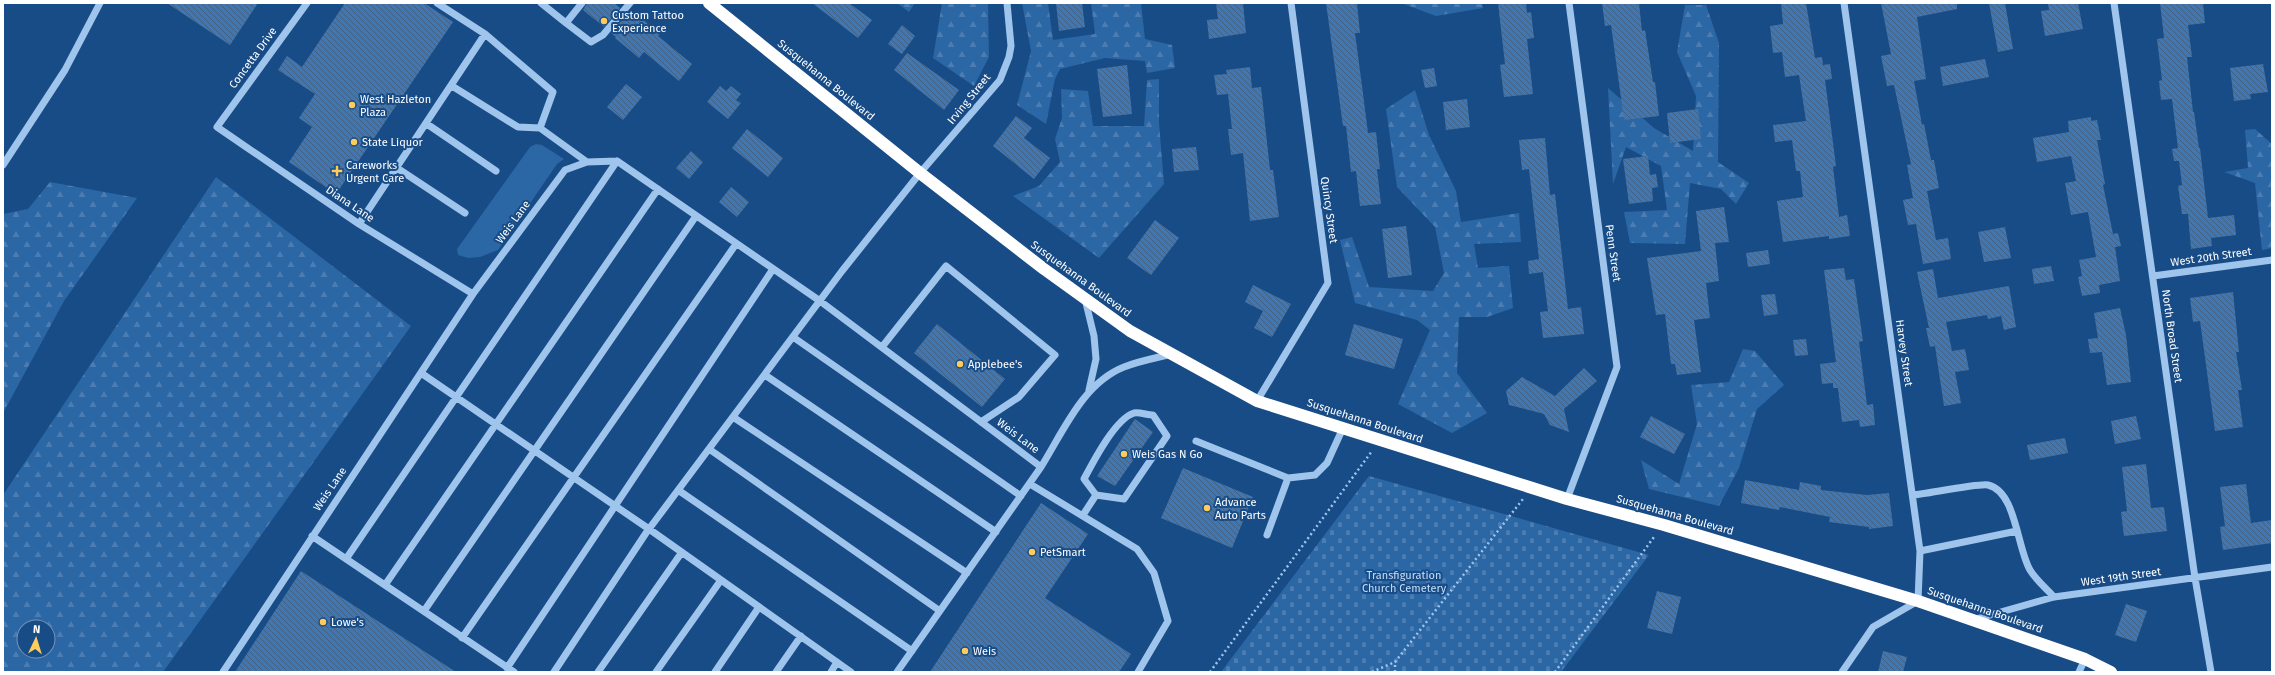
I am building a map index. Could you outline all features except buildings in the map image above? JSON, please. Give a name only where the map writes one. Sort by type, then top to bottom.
[{"type":"highway","name":"Susquehanna Boulevard","points":[[709,3],[920,173],[1084,298],[1130,331],[1257,401],[1567,499],[1664,525],[1976,619],[2085,659],[2111,672]]},
{"type":"street","points":[[3,165],[65,70],[100,3]]},
{"type":"street","name":"Concetta Drive","points":[[217,127],[307,3]]},
{"type":"street","points":[[437,3],[485,34],[553,92],[540,128]]},
{"type":"street","points":[[541,3],[591,42],[603,35],[630,3]]},
{"type":"street","points":[[566,23],[582,3]]},
{"type":"street","name":"Irving Street","points":[[920,173],[1000,80],[1009,57],[1011,46],[1007,3]]},
{"type":"street","name":"Quincy Street","points":[[1257,401],[1328,283],[1291,3]]},
{"type":"street","name":"Penn Street","points":[[1567,499],[1617,367],[1569,3]]},
{"type":"street","name":"Harvey Street","points":[[1844,3],[1920,551],[1918,601]]},
{"type":"street","name":"North Broad Street","points":[[2114,3],[2195,578],[2211,672]]},
{"type":"street","points":[[359,224],[427,124],[485,34]]},
{"type":"street","points":[[452,86],[518,127],[540,128],[587,162]]},
{"type":"street","points":[[427,124],[496,171]]},
{"type":"street","name":"Diana Lane","points":[[217,127],[359,224],[473,294]]},
{"type":"street","name":"Weis Lane","points":[[223,672],[473,294],[565,170],[587,162],[617,162],[820,301],[1041,467],[897,672]]},
{"type":"street","points":[[346,559],[617,162]]},
{"type":"street","points":[[397,168],[465,213]]},
{"type":"street","points":[[554,672],[649,529],[820,301],[920,173]]},
{"type":"street","points":[[385,585],[658,190]]},
{"type":"street","points":[[424,612],[696,216]]},
{"type":"street","points":[[462,638],[736,244]]},
{"type":"street","name":"West 20th Street","points":[[2153,276],[2272,260]]},
{"type":"street","points":[[882,347],[946,266],[1055,355],[1020,397],[981,422]]},
{"type":"street","points":[[312,536],[510,670],[616,506],[773,269]]},
{"type":"street","points":[[1041,467],[1089,390],[1096,359],[1094,336],[1084,298]]},
{"type":"street","points":[[793,338],[1021,496]]},
{"type":"street","points":[[1089,390],[1109,375],[1124,367],[1172,354]]},
{"type":"street","points":[[421,372],[682,552],[851,672]]},
{"type":"street","points":[[764,375],[996,532]]},
{"type":"street","points":[[1135,413],[1153,416],[1167,436],[1124,499],[1096,495],[1084,479],[1097,455],[1123,420],[1135,413]]},
{"type":"street","points":[[733,417],[967,572]]},
{"type":"street","points":[[1196,441],[1288,478],[1315,475],[1327,463],[1343,428]]},
{"type":"street","points":[[709,449],[940,611]]},
{"type":"street","points":[[1266,535],[1288,478]]},
{"type":"street","points":[[1030,484],[1137,549],[1154,573],[1168,621],[1138,672]]},
{"type":"street","points":[[1912,495],[1988,485],[2002,492],[2030,570],[2054,597]]},
{"type":"street","points":[[678,490],[912,651]]},
{"type":"street","points":[[1083,516],[1096,495]]},
{"type":"street","points":[[1920,551],[2017,531]]},
{"type":"street","points":[[598,672],[682,552]]},
{"type":"street","name":"West 19th Street","points":[[1976,619],[2054,597],[2272,567]]},
{"type":"street","points":[[656,672],[720,580]]},
{"type":"street","points":[[1842,672],[1873,627],[1918,601]]},
{"type":"street","points":[[715,672],[759,607]]},
{"type":"street","points":[[776,672],[801,636]]},
{"type":"street","points":[[2079,672],[2085,659]]},
{"type":"street","points":[[831,672],[837,662]]},
{"type":"path","points":[[1210,672],[1380,440]]},
{"type":"path","points":[[1372,672],[1396,662],[1532,487]]},
{"type":"path","points":[[1555,672],[1664,525]]},
{"type":"path","points":[[1395,672],[1396,662]]},
{"type":"green space","points":[[897,3],[915,3],[909,12]]},
{"type":"green space","points":[[942,3],[988,3],[989,57],[974,86],[933,58]]},
{"type":"green space","points":[[1022,3],[1048,3],[1053,40],[1095,34],[1091,3],[1141,3],[1145,39],[1172,45],[1175,68],[1147,73],[1145,61],[1105,58],[1060,69],[1055,79],[1046,124],[1017,105],[1031,51]]},
{"type":"green space","points":[[1401,3],[1482,3],[1483,8],[1436,16]]},
{"type":"green space","points":[[1685,5],[1706,5],[1719,43],[1718,162],[1749,183],[1736,204],[1721,189],[1690,183],[1685,244],[1630,243],[1624,212],[1667,210],[1661,166],[1626,147],[1613,184],[1608,88],[1654,128],[1693,151],[1696,96],[1677,52]]},
{"type":"green space","points":[[1159,79],[1159,123],[1164,184],[1099,258],[1013,196],[1039,186],[1060,162],[1055,139],[1062,118],[1061,89],[1088,91],[1093,126],[1144,126],[1147,80]]},
{"type":"green space","points":[[1415,90],[1429,135],[1456,191],[1461,222],[1519,213],[1521,242],[1474,244],[1478,268],[1509,266],[1513,308],[1487,317],[1459,317],[1457,373],[1487,413],[1452,433],[1398,404],[1430,330],[1417,320],[1355,303],[1340,240],[1352,237],[1369,287],[1433,291],[1444,273],[1435,227],[1397,187],[1386,109]]},
{"type":"green space","points":[[2255,129],[2272,144],[2272,248],[2262,250],[2255,183],[2224,172],[2248,168],[2245,130]]},
{"type":"green space","points":[[536,144],[542,145],[564,159],[557,164],[498,250],[480,257],[468,258],[458,255],[457,249],[530,147]]},
{"type":"green space","points":[[216,177],[411,326],[163,672],[3,672],[3,495]]},
{"type":"green space","points":[[50,182],[137,198],[64,301],[3,413],[3,214],[28,209]]},
{"type":"green space","points":[[1743,349],[1755,351],[1784,385],[1757,409],[1739,468],[1719,506],[1649,489],[1641,460],[1679,484],[1697,424],[1691,385],[1729,382]]},
{"type":"green space","name":"Transfiguration Church Cemetery","points":[[1369,476],[1649,555],[1561,672],[1221,672]]},
{"type":"place","name":"Custom Tattoo Experience","points":[[604,21]]},
{"type":"place","name":"West Hazleton Plaza","points":[[352,105]]},
{"type":"place","name":"State Liquor","points":[[354,142]]},
{"type":"place","name":"Careworks Urgent Care","points":[[337,171]]},
{"type":"place","name":"Applebee's","points":[[960,364]]},
{"type":"place","name":"Weis Gas N Go","points":[[1124,454]]},
{"type":"place","name":"Advance Auto Parts","points":[[1207,508]]},
{"type":"place","name":"PetSmart","points":[[1032,552]]},
{"type":"place","name":"Lowe's","points":[[323,622]]},
{"type":"place","name":"Weis","points":[[965,651]]}]
